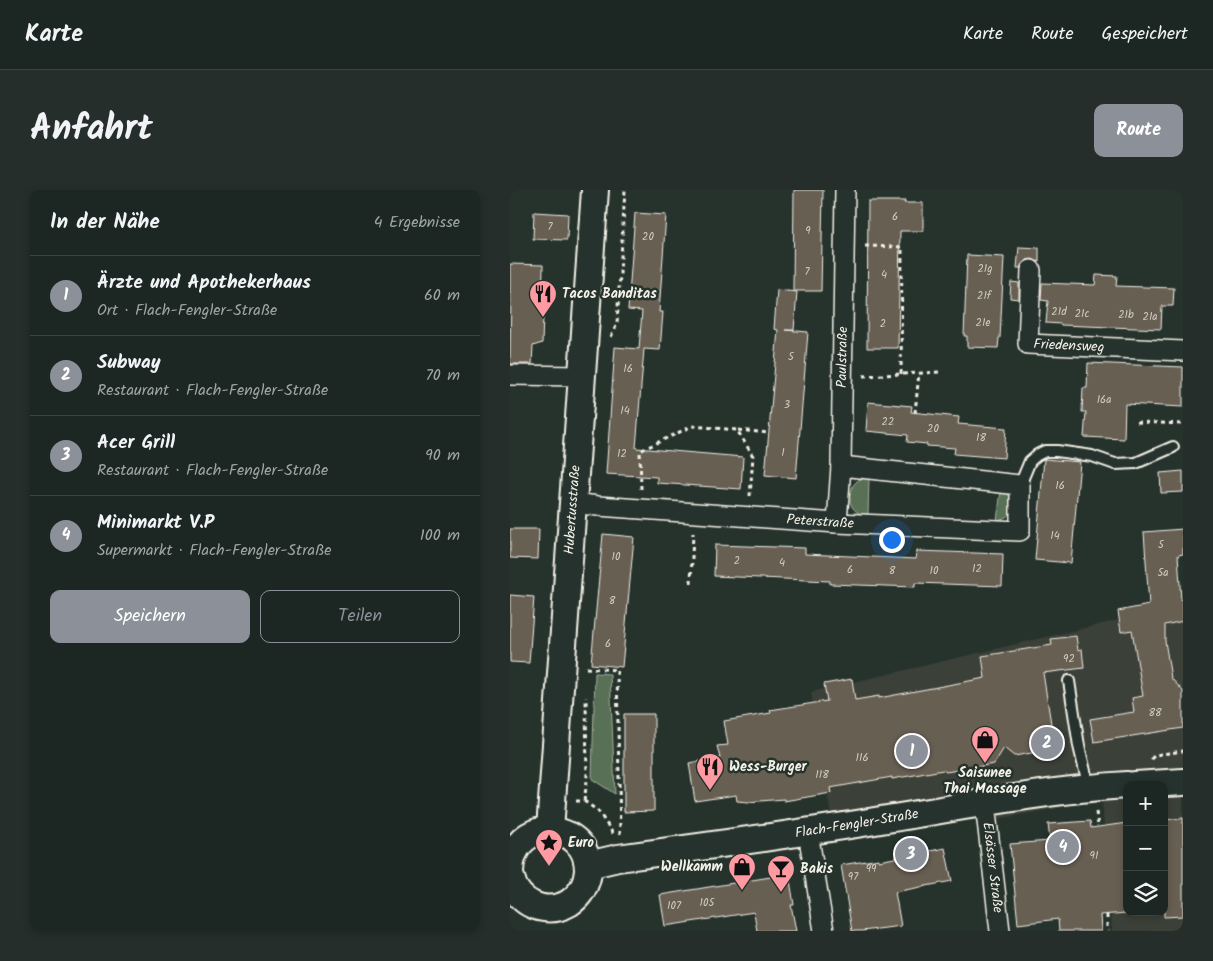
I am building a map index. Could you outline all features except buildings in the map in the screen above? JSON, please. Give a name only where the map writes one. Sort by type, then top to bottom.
[{"type":"street","name":"Hubertusstraße","points":[[550,830],[595,190]]},
{"type":"street","name":"Paulstraße","points":[[837,523],[841,466],[845,190]]},
{"type":"street","name":"Friedensweg","points":[[1031,270],[1028,344],[1183,351]]},
{"type":"street","points":[[510,375],[581,376]]},
{"type":"street","points":[[841,466],[1020,484]]},
{"type":"street","name":"Peterstraße","points":[[573,503],[837,523],[1020,530],[1020,484]]},
{"type":"street","points":[[1168,783],[1183,782]]},
{"type":"street","name":"Flach-Fengler-Straße","points":[[588,864],[618,858],[808,832],[985,804],[1027,795],[1092,796],[1123,786]]},
{"type":"street","name":"Elsässer Straße","points":[[985,804],[1000,931]]},
{"type":"street","points":[[550,830],[563,833],[575,840],[584,851],[588,864],[587,877],[582,890],[574,899],[563,906],[551,920],[536,907],[524,900],[515,888],[510,873],[510,861],[515,849],[524,838],[536,832],[550,830]]},
{"type":"street","points":[[808,832],[824,931]]},
{"type":"lane","name":"Peterstraße","points":[[1020,484],[1030,461],[1044,451],[1092,456],[1115,464],[1136,463],[1173,447]]},
{"type":"lane","points":[[1069,682],[1079,746],[1092,796]]},
{"type":"path","points":[[844,246],[902,247],[901,374]]},
{"type":"path","points":[[842,377],[941,372]]},
{"type":"path","points":[[915,413],[919,373]]},
{"type":"path","points":[[1137,422],[1183,424]]},
{"type":"path","points":[[640,509],[640,451],[692,426],[769,433]]},
{"type":"path","points":[[737,430],[752,456],[749,517]]},
{"type":"path","points":[[691,583],[693,513]]},
{"type":"path","points":[[584,801],[598,811],[618,838],[616,670],[586,668]]},
{"type":"path","points":[[1092,796],[1098,826]]},
{"type":"path","points":[[1106,915],[1109,931]]},
{"type":"shaded area","points":[[1183,605],[1183,931],[1112,931],[1102,800],[987,821],[985,804],[833,828],[811,692]]},
{"type":"green space","points":[[869,478],[868,516],[860,514],[855,510],[851,505],[850,496],[852,488],[857,481]]},
{"type":"green space","points":[[1001,491],[1012,498],[1012,506],[1010,513],[1006,517],[997,520]]},
{"type":"green space","points":[[595,673],[610,674],[615,794],[592,779]]},
{"type":"place","name":"Tacos Banditas","points":[[543,318]]},
{"type":"place","name":"Subway","points":[[1047,743]]},
{"type":"place","name":"Ärzte und Apothekerhaus","points":[[912,751]]},
{"type":"place","name":"Saisunee Thai Massage","points":[[985,764]]},
{"type":"place","name":"Wess-Burger","points":[[710,791]]},
{"type":"place","name":"Minimarkt V.P","points":[[1063,847]]},
{"type":"place","name":"Acer Grill","points":[[911,854]]},
{"type":"place","name":"Euro","points":[[549,867]]},
{"type":"place","name":"Wellkamm","points":[[742,891]]},
{"type":"place","name":"Bakis","points":[[781,893]]}]
